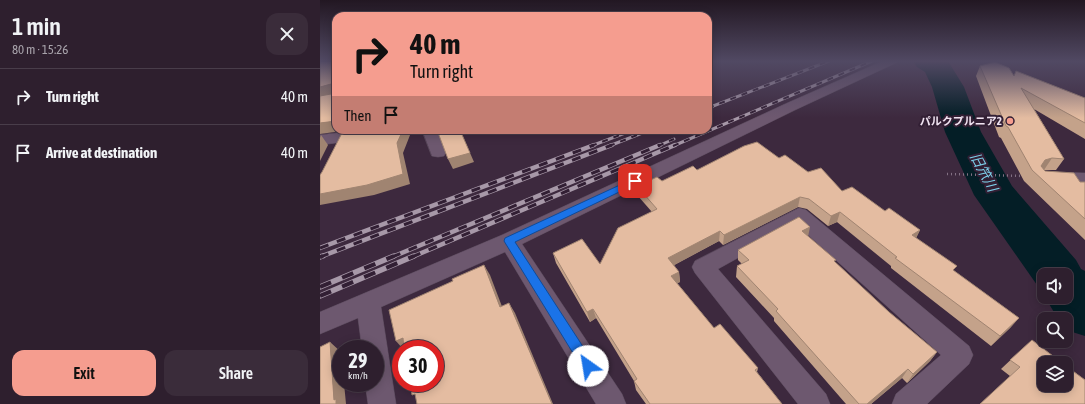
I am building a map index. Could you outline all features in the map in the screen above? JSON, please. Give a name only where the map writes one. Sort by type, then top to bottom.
[{"type":"street","points":[[320,323],[509,241],[852,80]]},
{"type":"street","points":[[320,140],[366,134]]},
{"type":"street","points":[[431,134],[438,152]]},
{"type":"street","points":[[332,156],[342,137]]},
{"type":"street","points":[[1036,177],[1085,179]]},
{"type":"street","points":[[816,404],[703,267],[799,215],[960,355],[906,404]]},
{"type":"street","points":[[509,241],[612,404]]},
{"type":"street","points":[[368,302],[374,340]]},
{"type":"street","points":[[380,392],[382,404]]},
{"type":"path","points":[[947,174],[1036,177]]},
{"type":"building","points":[[320,80],[332,80],[332,122],[320,123],[320,96],[331,94],[331,84],[320,87]]},
{"type":"building","points":[[986,80],[1039,80],[1085,98],[1085,123],[1021,88],[1064,159],[1052,158],[1045,160],[1041,166],[1045,171],[1074,173],[1080,182],[1085,182],[1085,219],[1032,170],[1008,127],[1006,126]]},
{"type":"building","points":[[341,134],[401,134],[397,143],[403,174],[367,185],[320,194],[320,175]]},
{"type":"building","points":[[439,134],[462,134],[470,153],[448,159]]},
{"type":"building","points":[[757,142],[779,158],[785,155],[808,172],[821,168],[842,191],[852,187],[885,211],[889,208],[920,230],[912,235],[957,266],[953,270],[1019,318],[1000,336],[895,258],[897,257],[840,212],[831,216],[809,199],[800,197],[724,235],[720,231],[668,258],[679,272],[671,276],[714,328],[720,324],[758,368],[755,370],[782,404],[650,404],[634,381],[637,379],[593,309],[587,312],[553,253],[582,239],[600,264],[618,228],[657,209],[637,186],[657,177],[662,181],[693,166],[697,170],[744,146]]},
{"type":"building","points":[[799,217],[810,227],[802,231],[836,260],[834,261],[889,312],[937,352],[913,374],[908,369],[867,404],[859,404],[776,311],[778,309],[737,266],[749,260],[738,250]]},
{"type":"building","points":[[484,265],[500,307],[509,303],[552,404],[417,404],[415,394],[412,395],[412,392],[444,392],[444,340],[403,340],[403,338],[396,340],[389,310],[453,281],[452,279]]},
{"type":"building","points":[[1032,340],[1037,344],[1037,348],[1042,348],[1053,356],[1037,356],[1037,392],[1073,392],[1073,371],[1085,380],[1085,404],[980,404],[1020,367],[1010,360]]},
{"type":"building","points":[[330,342],[332,392],[333,392],[334,400],[336,399],[336,404],[320,404],[320,347]]},
{"type":"waterway","name":"旧笊川","points":[[944,80],[948,87],[963,132],[996,195],[1053,268]]},
{"type":"waterway","name":"旧笊川","points":[[1073,296],[1085,312]]},
{"type":"railway","points":[[712,106],[780,80]]},
{"type":"railway","points":[[712,129],[828,80]]},
{"type":"railway","points":[[591,146],[622,134]]},
{"type":"railway","points":[[609,146],[640,134]]},
{"type":"railway","points":[[673,146],[701,134]]},
{"type":"railway","points":[[658,146],[674,139]]},
{"type":"railway","points":[[320,248],[594,145]]},
{"type":"railway","points":[[323,256],[320,257],[612,145]]},
{"type":"railway","points":[[392,257],[660,145]]},
{"type":"railway","points":[[412,257],[675,145]]},
{"type":"railway","points":[[320,287],[394,256]]},
{"type":"railway","points":[[320,296],[414,256]]},
{"type":"place","name":"パルクプルニア2","points":[[1010,121]]},
{"type":"route","points":[[588,366],[509,241],[635,181]]}]
